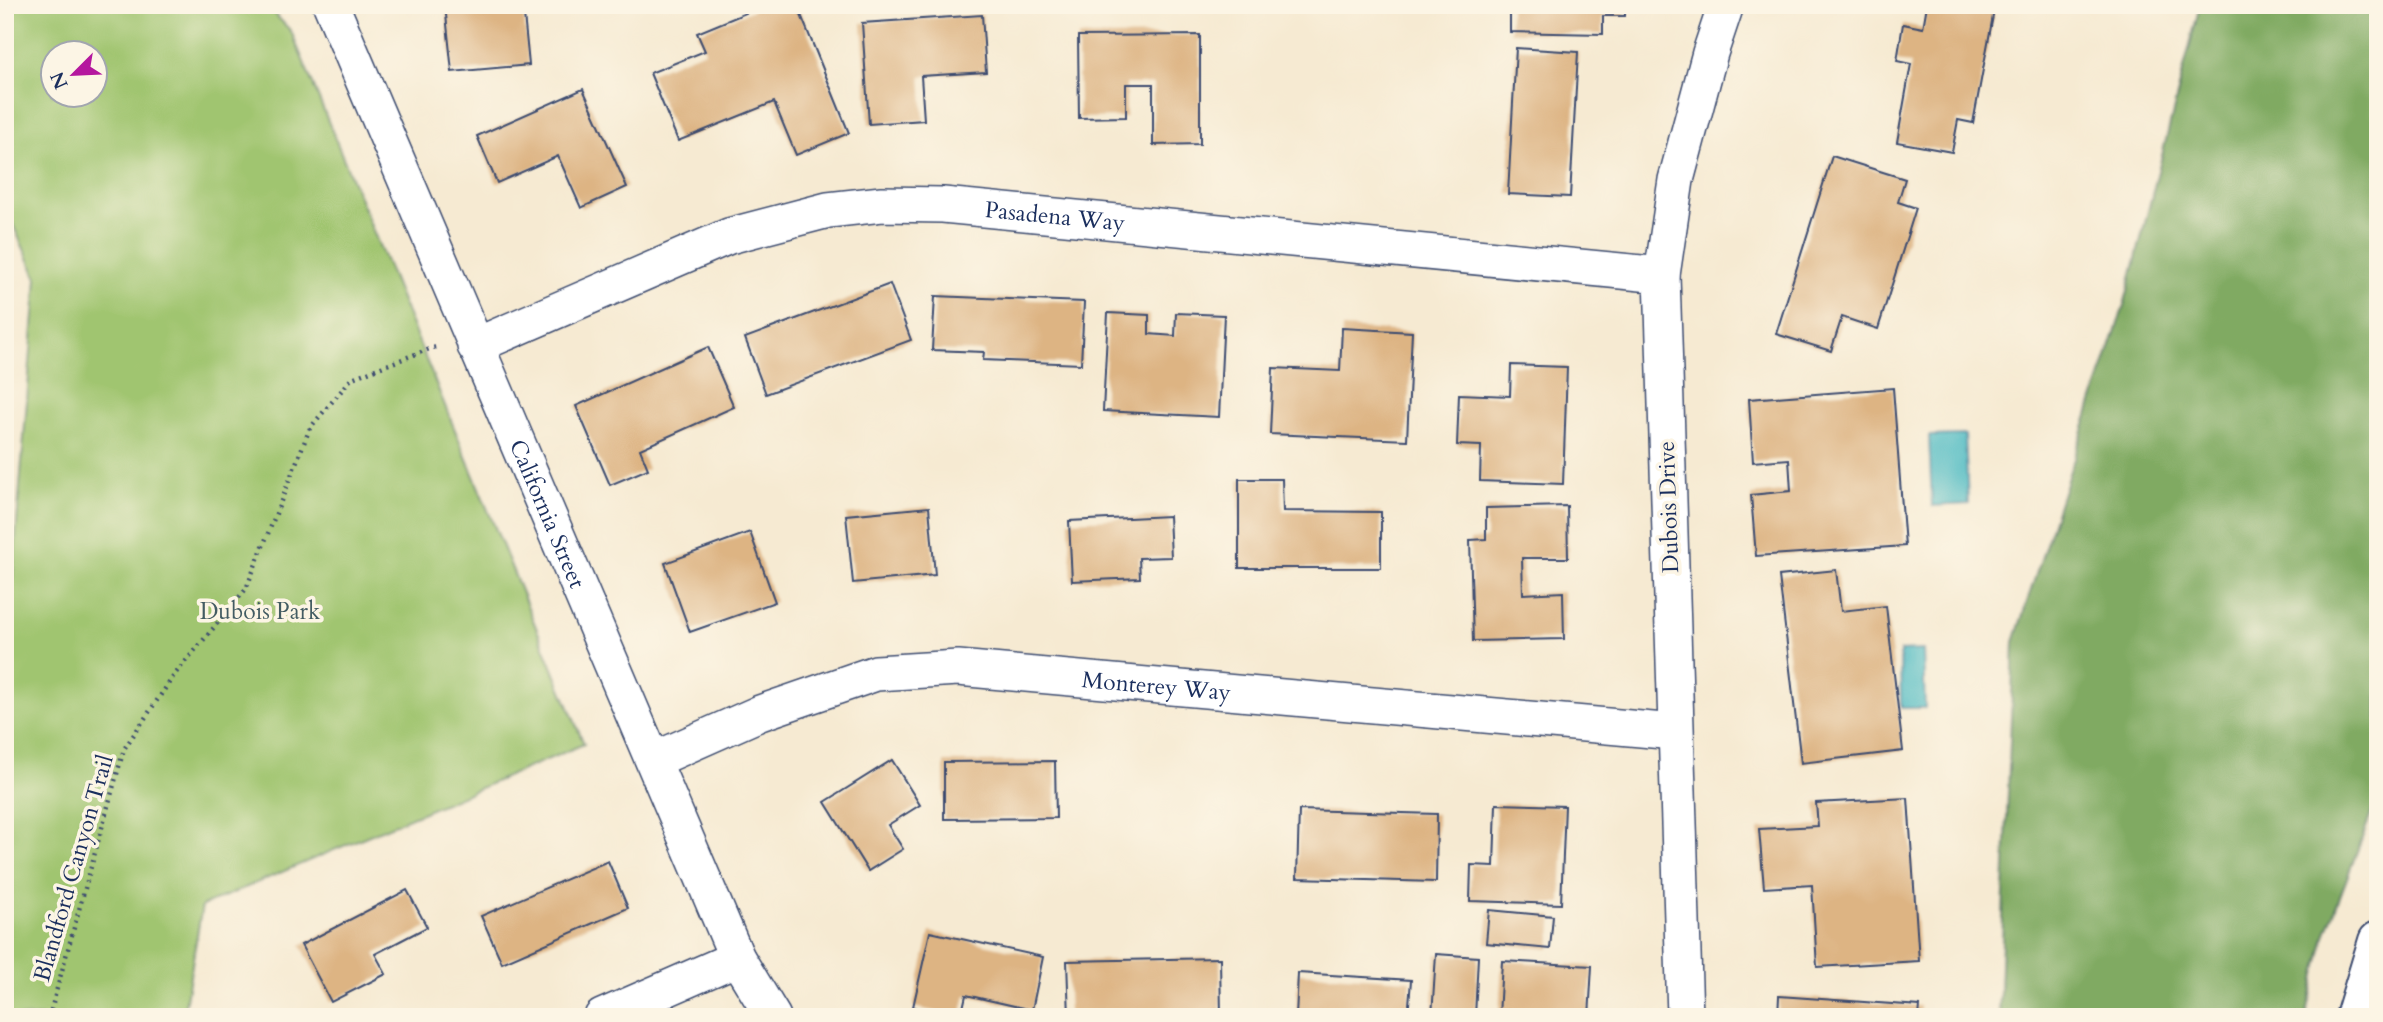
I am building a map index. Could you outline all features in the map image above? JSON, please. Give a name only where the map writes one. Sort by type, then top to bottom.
[{"type":"street","name":"California Street","points":[[331,5],[737,958],[773,1017]]},
{"type":"street","name":"Dubois Drive","points":[[1685,1017],[1662,275],[1676,180],[1710,53],[1726,5]]},
{"type":"street","name":"Pasadena Way","points":[[475,346],[729,236],[828,209],[882,204],[943,205],[1662,275]]},
{"type":"street","name":"Monterey Way","points":[[654,760],[760,713],[876,673],[958,668],[1675,732]]},
{"type":"street","points":[[2355,1017],[2378,941]]},
{"type":"street","points":[[602,1017],[737,958]]},
{"type":"path","name":"Blandford Canyon Trail","points":[[48,1017],[124,749],[175,674],[246,589],[310,428],[352,378],[432,348],[475,346]]},
{"type":"green space","name":"Dubois Park","points":[[5,5],[266,5],[291,31],[584,744],[202,906],[183,1017],[5,1017],[5,670],[37,278],[5,207]]},
{"type":"green space","points":[[2200,5],[2378,5],[2378,796],[2325,936],[2306,1017],[1999,1017],[2014,642],[2125,302]]},
{"type":"water","points":[[1965,435],[1968,504],[1932,506],[1929,436]]},
{"type":"water","points":[[1923,650],[1925,708],[1901,708],[1900,651]]},
{"type":"building","points":[[445,5],[523,5],[529,65],[452,72]]},
{"type":"building","points":[[765,5],[797,5],[849,133],[796,155],[774,102],[678,141],[650,73],[705,51],[697,33]]},
{"type":"building","points":[[1510,5],[1625,5],[1625,16],[1603,16],[1603,34],[1510,32]]},
{"type":"building","points":[[1927,5],[1995,5],[1973,123],[1958,120],[1952,152],[1897,142],[1911,64],[1897,61],[1903,24],[1923,28]]},
{"type":"building","points":[[982,15],[986,72],[921,76],[924,120],[869,124],[862,23]]},
{"type":"building","points":[[1200,35],[1200,144],[1153,145],[1153,84],[1126,84],[1126,117],[1079,118],[1078,36]]},
{"type":"building","points":[[1516,48],[1578,52],[1570,197],[1508,194]]},
{"type":"building","points":[[583,89],[627,187],[581,208],[558,156],[497,183],[477,136]]},
{"type":"building","points":[[1832,156],[1905,179],[1898,202],[1916,208],[1878,329],[1842,317],[1831,351],[1776,334]]},
{"type":"building","points":[[890,284],[911,340],[766,394],[745,338]]},
{"type":"building","points":[[935,296],[1084,302],[1081,364],[983,360],[984,352],[932,350]]},
{"type":"building","points":[[1108,313],[1149,315],[1149,334],[1175,336],[1176,313],[1224,315],[1219,417],[1103,411]]},
{"type":"building","points":[[1342,328],[1412,332],[1407,440],[1270,434],[1273,368],[1340,371]]},
{"type":"building","points":[[708,347],[734,407],[640,449],[648,469],[610,485],[576,406]]},
{"type":"building","points":[[1511,365],[1567,367],[1563,484],[1480,481],[1481,446],[1457,445],[1459,394],[1510,396]]},
{"type":"building","points":[[1893,388],[1905,546],[1756,556],[1751,495],[1791,491],[1789,459],[1753,462],[1749,399]]},
{"type":"building","points":[[1239,479],[1282,479],[1283,511],[1381,512],[1381,568],[1239,568]]},
{"type":"building","points":[[1567,506],[1568,558],[1522,558],[1523,594],[1563,592],[1564,639],[1473,641],[1470,540],[1486,539],[1486,508]]},
{"type":"building","points":[[929,507],[935,575],[853,583],[846,515]]},
{"type":"building","points":[[1169,516],[1171,557],[1139,558],[1140,578],[1072,581],[1069,521]]},
{"type":"building","points":[[750,532],[775,602],[690,632],[665,563]]},
{"type":"building","points":[[1836,570],[1841,611],[1886,606],[1903,751],[1801,763],[1779,576]]},
{"type":"building","points":[[892,760],[920,805],[888,825],[903,849],[868,871],[825,802]]},
{"type":"building","points":[[1055,761],[1056,818],[944,819],[944,762]]},
{"type":"building","points":[[1908,798],[1919,961],[1817,967],[1812,885],[1764,888],[1759,829],[1818,826],[1816,803]]},
{"type":"building","points":[[1496,804],[1565,806],[1561,904],[1470,901],[1471,865],[1494,866]]},
{"type":"building","points":[[1299,810],[1437,814],[1436,882],[1297,878]]},
{"type":"building","points":[[608,861],[628,908],[502,963],[481,916]]},
{"type":"building","points":[[407,890],[427,927],[375,954],[386,974],[331,1002],[301,945]]},
{"type":"building","points":[[1489,910],[1553,916],[1550,949],[1486,943]]},
{"type":"building","points":[[930,932],[1043,957],[1032,1010],[966,995],[961,1017],[913,1007]]},
{"type":"building","points":[[1436,954],[1478,957],[1475,1017],[1432,1017]]},
{"type":"building","points":[[1220,958],[1221,1017],[1069,1017],[1067,961]]},
{"type":"building","points":[[1502,961],[1592,966],[1589,1017],[1499,1017]]},
{"type":"building","points":[[1298,973],[1411,980],[1408,1017],[1296,1017]]},
{"type":"building","points":[[1779,996],[1920,1006],[1919,1017],[1778,1017]]}]
